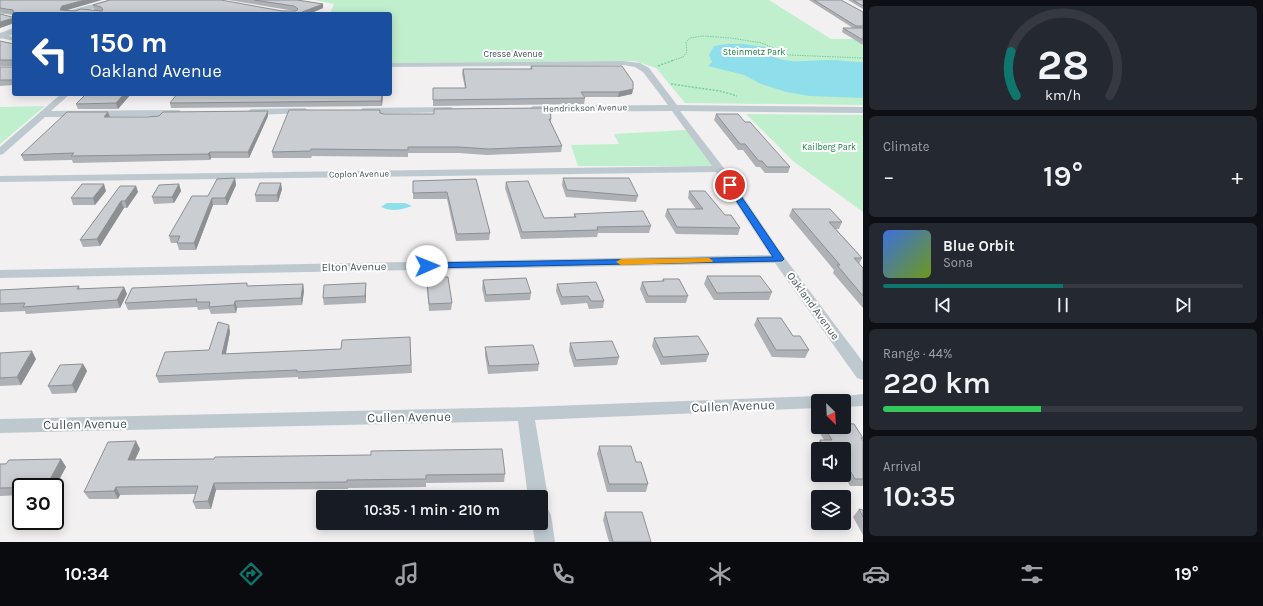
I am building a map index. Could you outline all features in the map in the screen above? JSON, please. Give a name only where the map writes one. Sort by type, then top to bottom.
[{"type":"street","points":[[74,12],[116,0]]},
{"type":"street","points":[[80,10],[89,12]]},
{"type":"street","points":[[0,36],[12,32]]},
{"type":"street","points":[[0,36],[12,39]]},
{"type":"street","name":"Cresse Avenue","points":[[392,66],[615,64],[642,67]]},
{"type":"street","name":"Oakland Avenue","points":[[642,67],[655,82],[719,169],[779,259],[863,374]]},
{"type":"street","points":[[0,152],[64,96]]},
{"type":"street","name":"Hendrickson Avenue","points":[[526,109],[674,108],[863,110]]},
{"type":"street","points":[[352,111],[460,110]]},
{"type":"street","points":[[243,112],[311,111]]},
{"type":"street","points":[[44,114],[187,113]]},
{"type":"street","name":"Coplon Avenue","points":[[0,179],[719,169]]},
{"type":"street","name":"Elton Avenue","points":[[0,274],[779,259]]},
{"type":"street","points":[[851,401],[863,400]]},
{"type":"street","name":"Cullen Avenue","points":[[0,426],[526,414],[811,402]]},
{"type":"street","points":[[526,414],[537,490]]},
{"type":"street","points":[[543,530],[545,542]]},
{"type":"path","points":[[0,13],[12,14]]},
{"type":"path","points":[[642,67],[683,57],[687,52],[686,42],[690,38],[703,36],[762,43],[789,55],[863,58]]},
{"type":"path","points":[[655,82],[720,91],[743,99]]},
{"type":"green space","name":"Steinmetz Park","points":[[314,0],[769,0],[831,39],[863,39],[863,105],[685,103],[656,68],[635,61],[392,63],[392,12],[331,12],[334,4]]},
{"type":"green space","points":[[45,106],[0,144],[0,107]]},
{"type":"green space","name":"Kailberg Park","points":[[746,114],[863,115],[863,212],[793,161]]},
{"type":"green space","points":[[686,130],[712,166],[578,166],[571,145],[619,144],[614,134]]},
{"type":"water","points":[[743,44],[765,47],[769,55],[791,61],[828,60],[863,62],[863,98],[810,96],[786,92],[761,84],[744,75],[708,66],[712,62],[709,55],[714,46]]},
{"type":"water","points":[[387,203],[405,203],[412,206],[396,210],[389,210],[381,207]]},
{"type":"building","points":[[0,0],[85,0],[62,6],[60,10],[75,11],[81,9],[102,11],[103,10],[101,7],[93,5],[110,0],[221,0],[282,11],[296,11],[298,9],[294,6],[254,0],[297,0],[323,4],[302,12],[13,12],[13,10],[0,8]]},
{"type":"building","points":[[814,0],[841,0],[863,12],[863,26],[856,26]]},
{"type":"building","points":[[853,0],[863,0],[863,6]]},
{"type":"building","points":[[0,14],[12,17],[12,19],[0,22]]},
{"type":"building","points":[[843,28],[863,28],[863,40]]},
{"type":"building","points":[[0,41],[12,44],[12,60],[0,60]]},
{"type":"building","points":[[531,66],[622,66],[633,82],[633,89],[619,92],[581,92],[585,98],[433,100],[433,88],[466,88],[463,69],[532,69]]},
{"type":"building","points":[[0,67],[12,67],[12,80],[0,80]]},
{"type":"building","points":[[84,96],[122,96],[116,103],[76,104]]},
{"type":"building","points":[[175,96],[382,96],[381,101],[170,103]]},
{"type":"building","points":[[550,108],[551,119],[549,119],[562,146],[488,149],[459,147],[408,147],[408,150],[311,149],[310,151],[272,152],[289,110],[380,110],[380,113],[384,114],[434,114],[434,109]]},
{"type":"building","points":[[268,111],[248,152],[71,156],[74,153],[21,155],[67,112],[108,112],[104,117],[147,117],[159,116],[163,112]]},
{"type":"building","points":[[716,114],[738,114],[745,122],[750,122],[790,167],[767,167],[762,161],[759,161],[745,144],[740,144]]},
{"type":"building","points":[[235,178],[225,198],[212,198],[194,243],[177,243],[180,236],[169,236],[192,196],[208,196],[217,179]]},
{"type":"building","points":[[563,178],[629,178],[638,196],[567,190]]},
{"type":"building","points":[[476,179],[490,233],[457,234],[447,192],[413,193],[413,181]]},
{"type":"building","points":[[528,181],[544,218],[576,217],[574,214],[643,211],[651,226],[597,227],[598,230],[522,232],[506,182]]},
{"type":"building","points":[[260,183],[281,183],[277,195],[255,195]]},
{"type":"building","points":[[82,184],[104,184],[93,198],[71,198]]},
{"type":"building","points":[[179,184],[172,197],[152,197],[159,185]]},
{"type":"building","points":[[120,186],[136,186],[125,201],[121,201],[97,239],[80,240]]},
{"type":"building","points":[[689,191],[705,191],[725,215],[731,215],[740,228],[677,227],[667,209],[703,209]]},
{"type":"building","points":[[792,209],[830,209],[842,222],[829,222],[862,258],[854,258],[863,268],[863,296],[837,265],[840,265]]},
{"type":"building","points":[[707,276],[760,276],[772,292],[717,293]]},
{"type":"building","points":[[434,277],[448,277],[452,303],[429,304],[427,282],[434,282]]},
{"type":"building","points":[[526,278],[531,293],[486,295],[483,280]]},
{"type":"building","points":[[663,279],[679,279],[688,296],[648,296],[642,282],[664,281]]},
{"type":"building","points":[[596,282],[604,301],[591,301],[588,296],[562,297],[557,284]]},
{"type":"building","points":[[247,283],[247,286],[303,284],[301,298],[235,301],[234,305],[209,307],[210,302],[196,302],[197,299],[125,303],[132,288]]},
{"type":"building","points":[[366,283],[365,296],[323,298],[324,285]]},
{"type":"building","points":[[79,286],[77,289],[124,287],[117,300],[23,307],[25,303],[0,304],[0,290]]},
{"type":"building","points":[[757,318],[781,318],[793,336],[800,336],[809,350],[776,350]]},
{"type":"building","points":[[218,322],[229,325],[222,354],[341,349],[342,340],[410,337],[411,365],[297,372],[297,370],[156,376],[165,352],[209,350]]},
{"type":"building","points":[[698,336],[709,354],[663,357],[654,338]]},
{"type":"building","points":[[612,341],[619,357],[576,360],[570,343]]},
{"type":"building","points":[[533,345],[539,364],[489,366],[485,347]]},
{"type":"building","points":[[32,351],[17,377],[0,378],[0,353]]},
{"type":"building","points":[[83,364],[72,385],[48,386],[60,365]]},
{"type":"building","points":[[851,424],[854,424],[863,438],[861,438],[863,441],[863,479],[855,479],[851,472],[851,442],[821,442],[820,440],[832,440],[828,434],[851,434]]},
{"type":"building","points":[[136,441],[128,460],[214,459],[215,457],[371,455],[371,451],[502,449],[505,474],[426,475],[426,479],[347,480],[347,482],[214,483],[208,501],[193,502],[198,486],[116,487],[114,491],[84,492],[108,442]]},
{"type":"building","points":[[599,446],[631,446],[636,462],[641,462],[648,484],[609,484]]},
{"type":"building","points":[[61,459],[51,478],[12,478],[12,488],[0,488],[0,464],[6,464],[9,460]]},
{"type":"building","points":[[859,509],[863,510],[863,517]]},
{"type":"building","points":[[605,512],[642,512],[651,542],[613,542]]},
{"type":"slow traffic","points":[[621,262],[709,261]]},
{"type":"route","points":[[427,266],[779,259],[730,185]]}]
